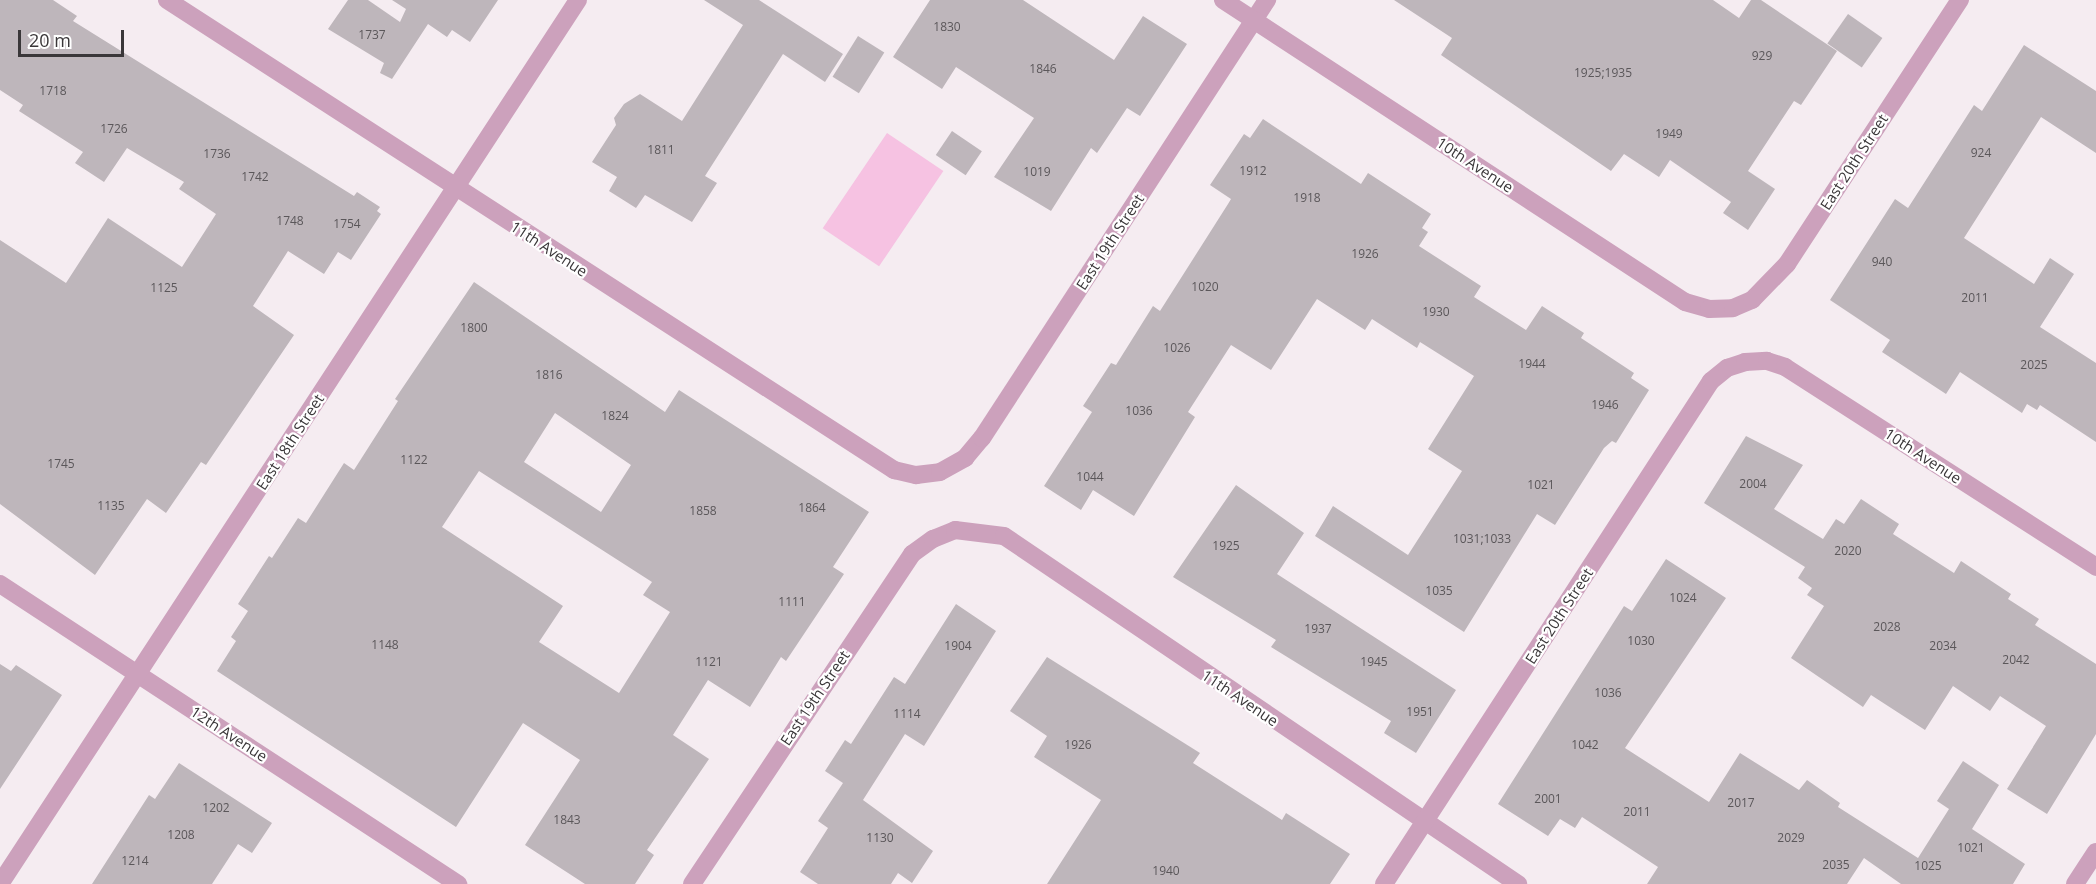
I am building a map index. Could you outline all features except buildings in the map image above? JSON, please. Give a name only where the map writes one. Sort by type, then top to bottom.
[{"type":"street","name":"11th Avenue","points":[[167,0],[455,189],[894,470],[916,475],[940,472]]},
{"type":"street","name":"East 18th Street","points":[[0,884],[578,0]]},
{"type":"street","name":"10th Avenue","points":[[1223,0],[1685,302],[1708,309],[1733,308]]},
{"type":"street","name":"East 19th Street","points":[[940,472],[964,458],[982,438],[1268,0]]},
{"type":"street","name":"East 20th Street","points":[[1733,308],[1768,286],[1787,264],[1960,0]]},
{"type":"street","name":"10th Avenue","points":[[1745,362],[1767,361],[1785,366],[2096,567]]},
{"type":"street","name":"East 20th Street","points":[[1384,884],[1712,381],[1727,368],[1745,362]]},
{"type":"street","name":"11th Avenue","points":[[955,530],[980,530],[1004,536],[1424,823],[1518,884]]},
{"type":"street","name":"East 19th Street","points":[[692,884],[912,554],[933,539],[955,530]]},
{"type":"street","name":"12th Avenue","points":[[0,584],[458,884]]},
{"type":"street","points":[[2075,884],[2096,852]]},
{"type":"shaded area","points":[[887,133],[943,171],[879,266],[823,228]]}]
